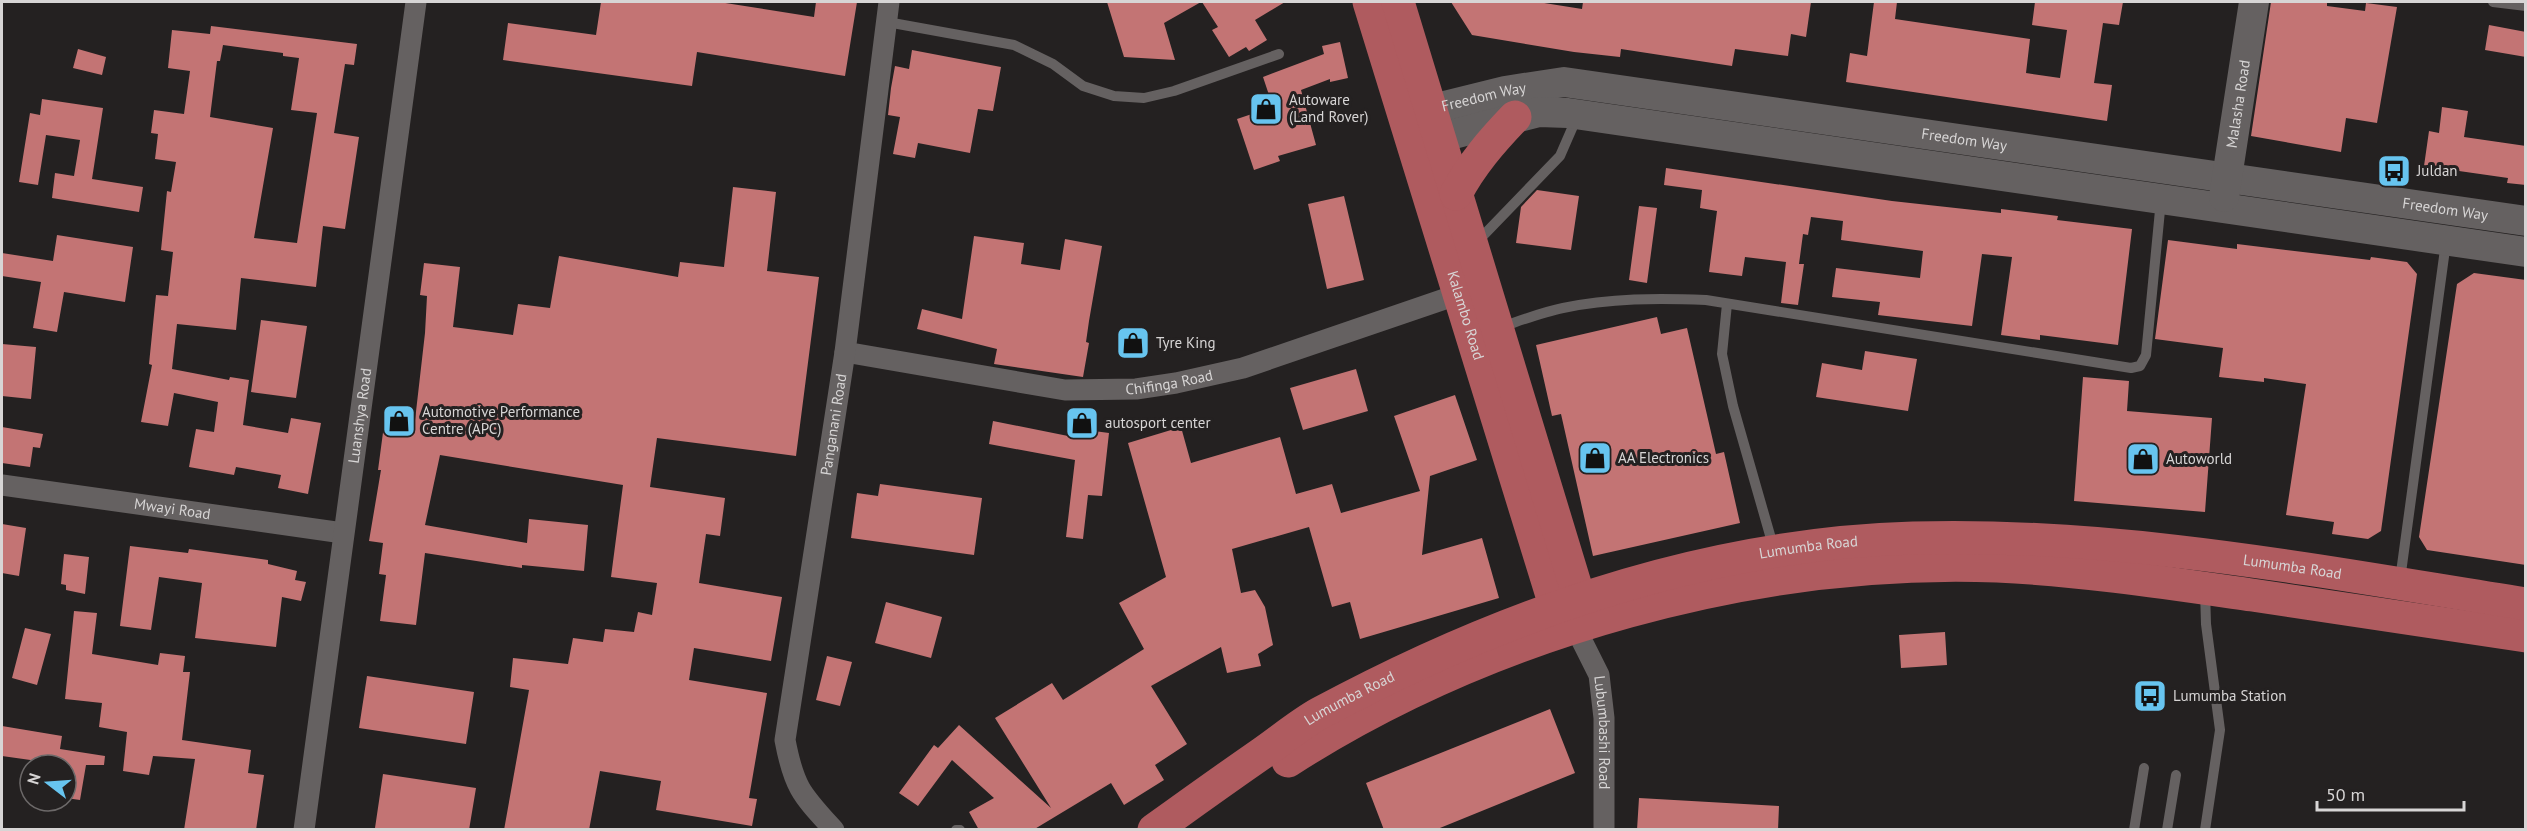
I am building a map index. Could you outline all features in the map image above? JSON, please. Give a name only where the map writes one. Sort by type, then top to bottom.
[{"type":"main road","name":"Kalambo Road","points":[[1370,2],[1422,127],[1456,194],[1472,246],[1472,290],[1497,328],[1573,620]]},
{"type":"main road","name":"Kalambo Road","points":[[1398,2],[1422,127],[1573,620]]},
{"type":"main road","name":"Malasha Road","points":[[2225,193],[2254,2]]},
{"type":"main road","name":"Freedom Way","points":[[1422,127],[1537,84],[1564,82],[2225,193],[2447,240],[2526,252]]},
{"type":"main road","name":"Freedom Way","points":[[1422,127],[1515,117],[1539,112],[1578,114],[2161,200],[2225,193],[2526,220]]},
{"type":"main road","points":[[1456,194],[1487,148],[1515,117]]},
{"type":"main road","name":"Lumumba Road","points":[[1188,830],[1250,785],[1323,738],[1433,682],[1573,620],[1714,564],[1774,552],[1846,542],[1912,538],[1998,537],[2206,572],[2526,636]]},
{"type":"main road","name":"Lumumba Road","points":[[1154,830],[1317,715],[1430,659],[1573,620],[1718,590],[1800,576],[1914,567],[1996,566],[2074,571],[2206,572],[2400,584],[2526,604]]},
{"type":"street","name":"Luanshya Road","points":[[304,830],[416,2]]},
{"type":"street","name":"Panganani Road","points":[[834,830],[802,795],[792,774],[785,740],[845,352],[889,2]]},
{"type":"street","name":"Chifinga Road","points":[[845,352],[1065,390],[1136,389],[1176,383],[1243,368],[1472,290]]},
{"type":"street","name":"Mwayi Road","points":[[2,485],[343,533]]},
{"type":"street","name":"Lubumbashi Road","points":[[1573,620],[1599,675],[1604,718],[1604,830]]},
{"type":"lane","points":[[2493,2],[2526,6]]},
{"type":"lane","points":[[887,22],[1014,45],[1053,64],[1083,86],[1114,96],[1144,98],[1174,91],[1279,54]]},
{"type":"lane","points":[[1472,246],[1515,205],[1560,156],[1578,114]]},
{"type":"lane","points":[[1497,328],[1563,308],[1603,302],[1672,299],[1727,304],[2131,368],[2140,366],[2146,355],[2161,200]]},
{"type":"lane","points":[[2400,584],[2447,240]]},
{"type":"lane","points":[[1727,304],[1722,354],[1733,406],[1774,552]]},
{"type":"lane","points":[[2205,830],[2220,730],[2206,624],[2206,572]]},
{"type":"lane","points":[[2134,830],[2144,768]]},
{"type":"lane","points":[[2167,830],[2176,775]]},
{"type":"building","points":[[601,2],[719,2],[814,17],[816,2],[857,2],[845,76],[697,52],[692,86],[503,60],[508,23],[596,35]]},
{"type":"building","points":[[1107,2],[1201,2],[1164,23],[1175,60],[1124,57]]},
{"type":"building","points":[[1202,2],[1285,2],[1255,20],[1267,40],[1249,51],[1246,47],[1229,57],[1212,30],[1218,27]]},
{"type":"building","points":[[1451,2],[1538,2],[1582,9],[1583,2],[1811,2],[1806,37],[1791,34],[1788,56],[1735,49],[1732,66],[1621,49],[1620,57],[1574,52],[1472,35]]},
{"type":"building","points":[[1874,2],[1897,2],[1895,19],[2030,39],[2026,73],[2060,78],[2067,30],[2032,25],[2035,2],[2123,2],[2119,25],[2103,23],[2094,83],[2112,85],[2107,121],[1846,82],[1850,53],[1867,56]]},
{"type":"building","points":[[2271,2],[2327,2],[2327,6],[2365,11],[2366,3],[2397,7],[2377,123],[2346,118],[2341,152],[2251,136]]},
{"type":"building","points":[[2489,25],[2526,32],[2526,57],[2485,50]]},
{"type":"building","points":[[211,26],[357,44],[354,65],[345,64],[334,133],[359,137],[345,229],[323,226],[316,287],[241,278],[236,330],[177,324],[172,369],[229,380],[230,377],[249,380],[243,425],[288,433],[291,418],[321,423],[308,494],[278,488],[281,475],[236,467],[234,475],[189,467],[196,429],[214,432],[218,402],[174,393],[168,426],[141,422],[152,365],[149,364],[156,295],[168,296],[173,252],[161,250],[167,191],[171,192],[176,162],[155,159],[158,134],[151,133],[154,110],[184,114],[190,71],[168,68],[172,30],[210,34]],"holes":[[[223,45],[283,53],[283,56],[299,58],[291,110],[317,113],[297,243],[254,238],[273,128],[210,117],[217,61],[220,61]]]},
{"type":"building","points":[[1340,42],[1348,78],[1330,82],[1330,79],[1301,90],[1316,145],[1278,156],[1280,161],[1254,170],[1237,119],[1273,107],[1263,77],[1324,54],[1322,46]]},
{"type":"building","points":[[78,49],[106,57],[102,75],[73,68]]},
{"type":"building","points":[[912,50],[1001,67],[993,111],[978,109],[970,153],[918,143],[915,158],[893,154],[900,117],[888,115],[895,66],[909,69]]},
{"type":"building","points":[[42,99],[103,108],[92,179],[143,187],[139,212],[52,198],[55,173],[74,176],[80,140],[46,135],[38,185],[19,182],[30,113],[40,115]]},
{"type":"building","points":[[2442,107],[2468,111],[2464,137],[2526,146],[2526,185],[2507,183],[2508,178],[2424,166],[2429,131],[2439,133]]},
{"type":"building","points":[[1666,168],[1892,201],[2001,213],[2001,209],[2058,216],[2057,220],[2132,229],[2118,345],[2040,335],[2040,340],[2001,335],[2012,257],[1982,254],[1972,326],[1878,315],[1880,302],[1832,297],[1836,268],[1920,278],[1923,251],[1841,240],[1843,221],[1811,217],[1808,235],[1803,234],[1799,264],[1804,264],[1798,305],[1781,303],[1786,262],[1745,257],[1742,276],[1709,272],[1717,211],[1700,208],[1702,190],[1664,185]]},
{"type":"building","points":[[733,187],[776,192],[767,271],[819,277],[796,456],[657,438],[650,487],[725,498],[720,536],[706,534],[699,583],[782,597],[771,661],[694,648],[689,680],[767,693],[749,798],[757,799],[752,826],[656,810],[661,781],[600,771],[589,830],[504,830],[529,690],[510,687],[513,658],[568,664],[573,638],[603,642],[605,629],[634,632],[638,612],[652,615],[657,583],[611,577],[623,485],[440,455],[425,525],[527,543],[529,519],[588,525],[584,571],[522,565],[522,568],[425,553],[416,625],[380,621],[386,575],[379,574],[383,543],[369,541],[381,470],[378,470],[384,425],[414,429],[425,333],[427,296],[420,295],[424,263],[460,267],[453,327],[513,335],[518,304],[550,308],[559,256],[678,277],[680,262],[724,267]]},
{"type":"building","points":[[1537,190],[1579,196],[1571,250],[1516,243],[1521,207]]},
{"type":"building","points":[[1344,196],[1364,280],[1327,289],[1308,204]]},
{"type":"building","points":[[1639,206],[1657,208],[1647,283],[1629,280]]},
{"type":"building","points":[[57,235],[133,247],[125,302],[64,292],[57,332],[33,328],[41,282],[2,276],[2,253],[53,261]]},
{"type":"building","points":[[974,236],[1024,243],[1021,264],[1060,270],[1065,239],[1102,246],[1089,321],[1086,342],[1089,343],[1083,377],[994,364],[997,349],[917,329],[922,309],[962,319]]},
{"type":"building","points":[[2168,240],[2237,249],[2237,244],[2370,260],[2371,257],[2407,262],[2417,274],[2381,531],[2368,539],[2332,534],[2334,522],[2286,515],[2306,384],[2264,378],[2264,382],[2219,377],[2223,348],[2155,339]]},
{"type":"building","points":[[2474,273],[2526,280],[2526,565],[2427,550],[2419,537],[2457,284]]},
{"type":"building","points":[[1657,317],[1661,334],[1687,328],[1716,454],[1724,452],[1740,523],[1593,556],[1561,414],[1552,416],[1536,345]]},
{"type":"building","points":[[261,320],[307,326],[296,398],[251,392]]},
{"type":"building","points":[[2,344],[36,347],[31,399],[2,396]]},
{"type":"building","points":[[1865,351],[1917,359],[1908,411],[1816,397],[1822,363],[1862,370]]},
{"type":"building","points":[[1356,369],[1368,411],[1303,430],[1290,388]]},
{"type":"building","name":"Autoworld","points":[[2083,377],[2129,381],[2127,411],[2212,418],[2205,512],[2074,501]]},
{"type":"building","points":[[1455,395],[1477,460],[1430,476],[1422,555],[1482,538],[1499,598],[1360,639],[1350,602],[1332,607],[1309,527],[1232,549],[1241,593],[1255,590],[1265,607],[1273,645],[1258,654],[1261,666],[1227,673],[1221,647],[1151,686],[1187,744],[1155,765],[1164,780],[1124,805],[1111,783],[1033,830],[979,830],[969,812],[994,798],[952,760],[918,806],[899,793],[934,745],[938,748],[959,725],[1051,808],[995,718],[1052,683],[1063,700],[1144,649],[1119,603],[1166,577],[1128,443],[1181,427],[1191,463],[1280,437],[1296,494],[1332,484],[1341,513],[1420,491],[1394,416]]},
{"type":"building","points":[[993,421],[1078,438],[1079,429],[1109,433],[1102,496],[1088,495],[1083,539],[1066,537],[1075,460],[989,444]]},
{"type":"building","points":[[2,427],[43,434],[40,448],[33,447],[30,467],[2,463]]},
{"type":"building","points":[[880,484],[982,498],[974,555],[851,538],[857,493],[878,496]]},
{"type":"building","points":[[2,524],[26,528],[19,576],[2,573]]},
{"type":"building","points":[[130,546],[188,553],[189,549],[268,560],[268,564],[297,571],[295,580],[306,582],[301,601],[282,597],[276,647],[195,638],[202,583],[159,577],[151,630],[120,626]]},
{"type":"building","points":[[64,554],[89,557],[85,594],[66,590],[66,585],[61,584]]},
{"type":"building","points":[[886,602],[942,617],[931,658],[875,643]]},
{"type":"building","points":[[74,611],[97,613],[92,654],[158,665],[160,653],[185,656],[183,672],[190,672],[182,740],[251,750],[248,773],[264,775],[256,830],[184,830],[195,759],[153,756],[149,775],[123,771],[127,732],[99,727],[102,703],[65,699]]},
{"type":"building","points":[[25,628],[51,634],[37,685],[12,678]]},
{"type":"building","points":[[1945,632],[1947,665],[1901,668],[1899,635]]},
{"type":"building","points":[[827,656],[852,662],[840,706],[816,700]]},
{"type":"building","points":[[367,676],[474,692],[466,744],[359,728]]},
{"type":"building","points":[[1550,709],[1575,773],[1435,830],[1384,830],[1366,783]]},
{"type":"building","points":[[2,726],[62,736],[60,749],[105,756],[104,765],[86,765],[80,800],[78,800],[78,753],[18,753],[18,758],[2,756]]},
{"type":"building","points":[[383,774],[476,788],[469,830],[375,828]]},
{"type":"building","points":[[1639,798],[1779,806],[1778,830],[1637,830]]},
{"type":"place","name":"Autoware (Land Rover)","points":[[1266,109]]},
{"type":"place","name":"Juldan","points":[[2394,171]]},
{"type":"place","name":"Tyre King","points":[[1133,343]]},
{"type":"place","name":"Automotive Performance Centre (APC)","points":[[399,421]]},
{"type":"place","name":"autosport center","points":[[1082,423]]},
{"type":"place","name":"AA Electronics","points":[[1595,458]]},
{"type":"place","name":"Autoworld","points":[[2143,459]]},
{"type":"place","name":"Lumumba Station","points":[[2150,696]]}]
